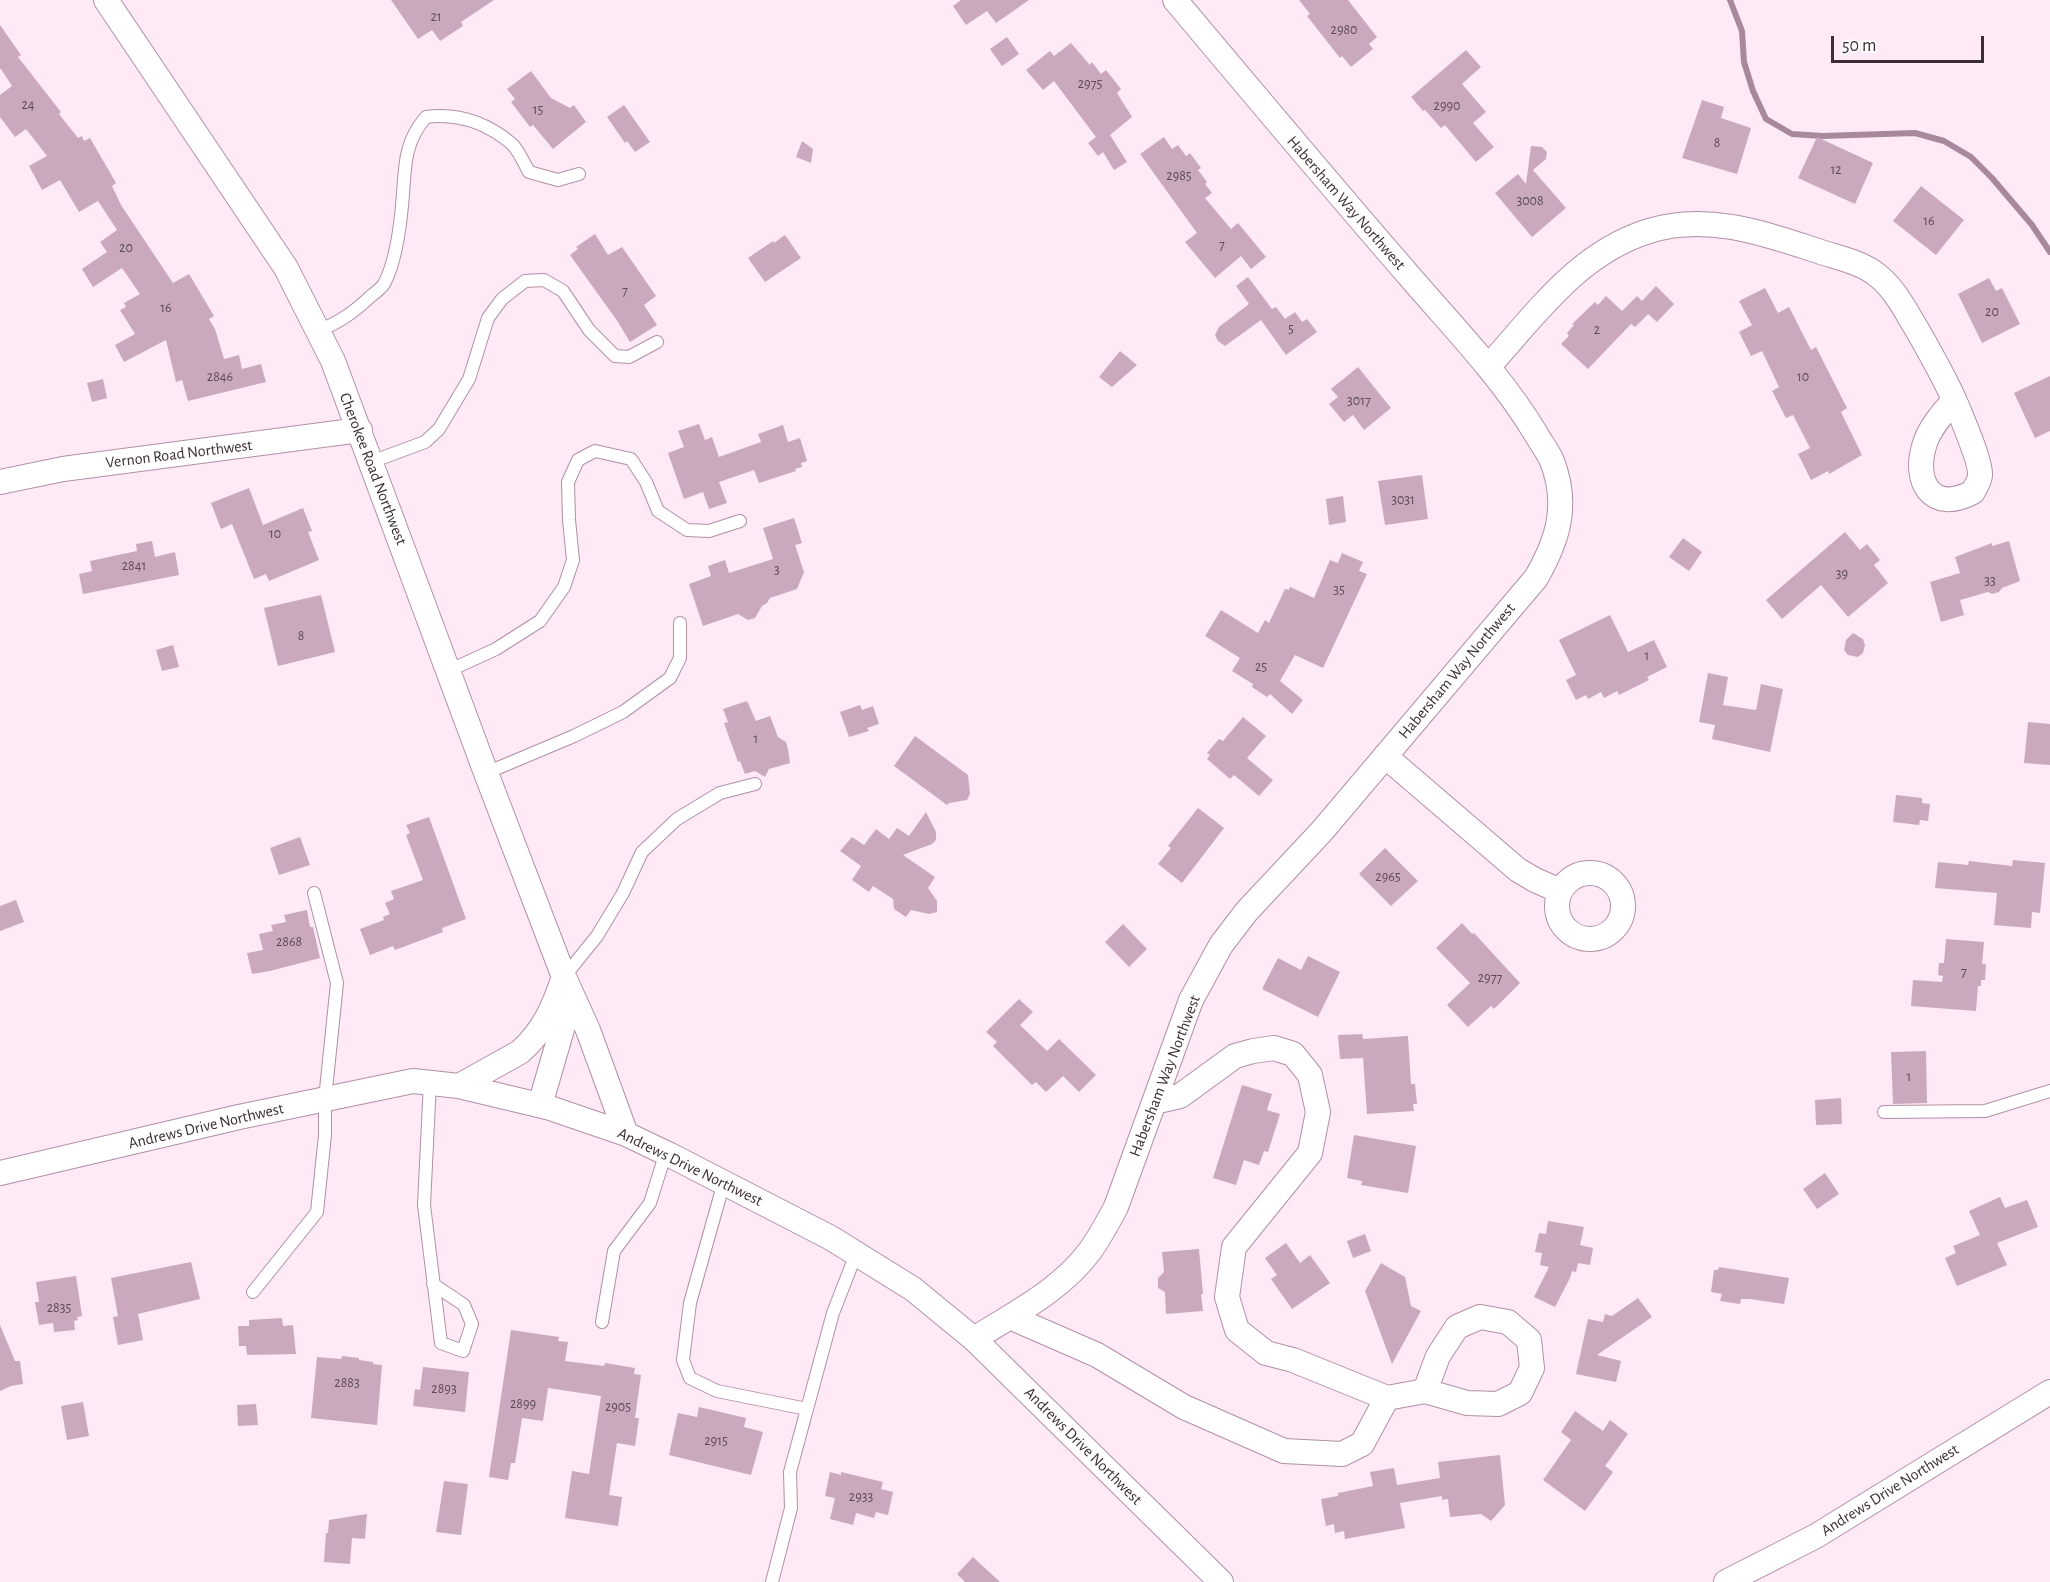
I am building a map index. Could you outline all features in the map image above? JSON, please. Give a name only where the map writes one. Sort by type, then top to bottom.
[{"type":"street","name":"Cherokee Road Northwest","points":[[106,0],[286,268],[333,361],[486,773],[572,995],[588,1030],[626,1134]]},
{"type":"street","name":"Habersham Way Northwest","points":[[974,1339],[1046,1294],[1069,1275],[1094,1245],[1116,1207],[1191,1000],[1221,945],[1247,911],[1322,831],[1536,578],[1556,537],[1560,515],[1560,497],[1552,461],[1526,418],[1488,367],[1305,156],[1175,0]]},
{"type":"street","points":[[1488,367],[1564,283],[1597,255],[1651,230],[1681,225],[1710,224],[1759,232],[1856,264],[1876,274],[1890,287],[1899,300],[1944,376],[1954,400]]},
{"type":"street","name":"Vernon Road Northwest","points":[[0,482],[63,469],[360,430]]},
{"type":"street","points":[[1385,756],[1518,870],[1560,891]]},
{"type":"street","points":[[459,1086],[512,1057],[529,1044],[548,1019],[572,995]]},
{"type":"street","points":[[548,1107],[572,995]]},
{"type":"street","points":[[1154,1102],[1180,1096],[1235,1056],[1274,1048],[1293,1054],[1310,1076],[1318,1112],[1310,1153],[1234,1247],[1227,1298],[1237,1330],[1266,1353],[1293,1360],[1387,1398],[1425,1391],[1467,1403],[1498,1404],[1520,1393],[1532,1368],[1529,1340],[1508,1322],[1480,1317],[1457,1327],[1438,1356],[1425,1391]]},
{"type":"street","name":"Andrews Drive Northwest","points":[[0,1173],[413,1081],[459,1086],[548,1107],[626,1134],[666,1152],[831,1238],[913,1289],[974,1339],[1221,1582]]},
{"type":"street","points":[[1010,1317],[1097,1354],[1184,1407],[1284,1451],[1342,1454],[1362,1444],[1387,1398]]},
{"type":"street","name":"Andrews Drive Northwest","points":[[1726,1582],[1816,1536],[2050,1392]]},
{"type":"lane","points":[[317,331],[332,326],[351,315],[383,285],[394,255],[400,225],[406,154],[417,128],[426,117],[441,115],[477,122],[513,145],[529,172],[558,180],[579,174]]},
{"type":"lane","points":[[371,462],[425,442],[439,429],[469,379],[488,318],[502,299],[525,281],[544,280],[562,291],[589,330],[615,356],[629,357],[657,342]]},
{"type":"lane","points":[[448,671],[496,650],[540,621],[564,587],[573,560],[568,482],[578,460],[596,451],[631,459],[646,482],[658,511],[687,530],[709,531],[740,521]]},
{"type":"lane","points":[[486,773],[574,736],[623,712],[669,678],[680,658],[680,623]]},
{"type":"lane","points":[[572,995],[597,936],[623,892],[642,852],[676,819],[720,793],[755,784]]},
{"type":"lane","points":[[253,1292],[317,1212],[325,1135],[325,1099],[337,983],[314,893]]},
{"type":"lane","points":[[430,1082],[424,1205],[433,1284],[441,1343],[463,1351],[472,1324],[464,1305],[433,1284]]},
{"type":"lane","points":[[1884,1112],[1986,1111],[2050,1091]]},
{"type":"lane","points":[[602,1322],[614,1251],[650,1203],[666,1152]]},
{"type":"lane","points":[[724,1182],[690,1303],[682,1360],[690,1378],[717,1391],[807,1409]]},
{"type":"lane","points":[[772,1582],[791,1508],[790,1472],[833,1313],[856,1254]]},
{"type":"building","points":[[391,0],[494,0],[461,22],[463,26],[440,41],[432,30],[418,39]]},
{"type":"building","points":[[961,0],[1029,0],[996,23],[987,11],[966,25],[953,6]]},
{"type":"building","points":[[1299,0],[1348,0],[1377,37],[1369,44],[1373,49],[1351,67],[1342,56],[1340,58],[1307,16],[1310,14]]},
{"type":"building","points":[[0,25],[21,55],[18,57],[61,112],[59,114],[78,138],[82,136],[84,141],[90,138],[116,183],[112,186],[121,205],[173,283],[189,274],[214,316],[209,319],[215,329],[224,359],[239,355],[242,369],[261,364],[266,382],[188,401],[182,380],[176,382],[166,340],[124,362],[115,345],[135,334],[120,310],[126,307],[124,303],[140,294],[122,268],[93,287],[82,269],[107,252],[100,242],[117,230],[98,201],[79,212],[60,180],[42,190],[29,166],[47,156],[26,129],[15,137],[0,117],[0,95],[12,86],[0,69]]},
{"type":"building","points":[[1007,37],[1019,54],[1002,66],[990,49]]},
{"type":"building","points":[[1071,43],[1090,65],[1092,62],[1101,74],[1106,70],[1121,89],[1117,93],[1132,117],[1110,135],[1127,162],[1114,170],[1103,152],[1098,156],[1088,143],[1096,137],[1054,81],[1043,90],[1026,70],[1050,51],[1054,56]]},
{"type":"building","points":[[1466,50],[1481,67],[1462,84],[1486,112],[1473,123],[1494,147],[1476,162],[1445,125],[1441,128],[1411,97]]},
{"type":"building","points":[[531,71],[551,98],[570,108],[574,105],[586,122],[553,149],[533,125],[530,127],[511,102],[515,99],[507,89]]},
{"type":"building","points":[[1702,100],[1724,107],[1721,118],[1751,128],[1737,174],[1682,158]]},
{"type":"building","points":[[624,105],[650,142],[635,152],[627,141],[625,143],[607,117]]},
{"type":"building","points":[[1164,137],[1172,149],[1178,145],[1186,156],[1190,153],[1201,168],[1198,170],[1212,193],[1205,198],[1231,229],[1238,223],[1266,257],[1251,269],[1241,256],[1215,278],[1185,242],[1197,233],[1140,154]]},
{"type":"building","points":[[1817,137],[1873,163],[1855,204],[1798,178]]},
{"type":"building","points":[[802,141],[813,149],[811,163],[796,157]]},
{"type":"building","points":[[1531,146],[1542,147],[1547,152],[1546,159],[1533,170],[1566,208],[1532,237],[1495,193],[1518,174],[1526,184]]},
{"type":"building","points":[[1921,186],[1964,220],[1936,255],[1893,221]]},
{"type":"building","points":[[595,234],[608,255],[622,247],[656,296],[644,305],[657,325],[630,342],[570,255],[578,249],[576,247]]},
{"type":"building","points":[[785,235],[801,258],[765,282],[748,258]]},
{"type":"building","points":[[1248,277],[1272,309],[1276,307],[1285,319],[1295,312],[1302,322],[1307,319],[1317,332],[1286,355],[1261,320],[1225,346],[1218,341],[1215,335],[1219,327],[1249,304],[1236,286]]},
{"type":"building","points":[[1989,278],[1996,291],[2002,288],[2020,324],[1982,343],[1958,294]]},
{"type":"building","points":[[1656,286],[1674,304],[1657,322],[1648,314],[1635,327],[1631,324],[1588,369],[1561,344],[1569,336],[1567,333],[1574,325],[1572,324],[1595,302],[1598,305],[1606,296],[1622,311],[1637,296],[1642,301]]},
{"type":"building","points":[[1765,288],[1778,313],[1789,307],[1811,350],[1816,347],[1847,408],[1841,412],[1862,455],[1829,474],[1828,471],[1811,480],[1798,454],[1810,448],[1793,415],[1786,418],[1772,391],[1779,387],[1762,351],[1751,356],[1739,332],[1752,325],[1739,301]]},
{"type":"building","points":[[1120,351],[1137,365],[1112,387],[1099,377]]},
{"type":"building","points":[[1358,367],[1391,408],[1364,430],[1353,415],[1344,422],[1329,404],[1338,397],[1331,389]]},
{"type":"building","points":[[2050,376],[2050,431],[2035,438],[2014,393]]},
{"type":"building","points":[[103,379],[107,398],[92,402],[87,383]]},
{"type":"building","points":[[699,424],[705,440],[712,437],[719,457],[761,442],[758,434],[783,425],[788,442],[800,438],[807,461],[801,463],[802,467],[795,469],[796,471],[759,483],[754,470],[719,482],[727,503],[709,509],[703,492],[684,499],[668,453],[684,447],[678,431]]},
{"type":"building","points":[[1422,475],[1428,519],[1385,525],[1378,481]]},
{"type":"building","points":[[249,488],[263,525],[303,508],[312,531],[308,532],[319,560],[269,581],[266,574],[254,579],[232,524],[221,529],[211,503]]},
{"type":"building","points":[[1343,496],[1346,522],[1329,525],[1326,499]]},
{"type":"building","points":[[794,518],[802,543],[795,545],[804,572],[797,589],[770,598],[755,618],[748,620],[738,614],[703,626],[689,584],[711,576],[708,566],[725,560],[729,573],[773,559],[763,528]]},
{"type":"building","points":[[1845,532],[1860,550],[1867,544],[1880,560],[1874,565],[1888,583],[1848,617],[1821,585],[1782,619],[1766,600]]},
{"type":"building","points":[[1683,538],[1702,552],[1689,571],[1669,557]]},
{"type":"building","points":[[152,541],[155,557],[175,552],[179,575],[83,594],[79,574],[92,571],[90,561],[137,551],[136,544]]},
{"type":"building","points":[[2009,541],[2020,581],[2002,588],[1999,592],[1992,594],[1988,592],[1960,600],[1964,615],[1941,622],[1930,582],[1960,573],[1955,557],[1992,543],[1992,546]]},
{"type":"building","points":[[1342,553],[1363,562],[1359,571],[1367,574],[1323,668],[1295,655],[1280,681],[1303,700],[1292,714],[1270,694],[1267,697],[1252,687],[1253,684],[1232,671],[1240,658],[1205,636],[1221,610],[1258,633],[1265,620],[1269,623],[1285,589],[1289,590],[1290,587],[1314,598],[1330,560],[1338,563]]},
{"type":"building","points":[[321,595],[335,652],[278,666],[264,608]]},
{"type":"building","points":[[1610,615],[1628,652],[1654,640],[1667,667],[1647,677],[1649,680],[1619,695],[1617,691],[1604,698],[1601,692],[1588,699],[1586,695],[1576,700],[1566,680],[1576,675],[1559,640]]},
{"type":"building","points":[[1853,633],[1863,639],[1865,645],[1863,653],[1858,657],[1848,655],[1844,650],[1846,640]]},
{"type":"building","points":[[173,645],[179,667],[162,671],[156,650]]},
{"type":"building","points":[[1708,673],[1728,677],[1723,705],[1756,710],[1761,684],[1783,689],[1770,752],[1712,739],[1715,725],[1699,722]]},
{"type":"building","points":[[747,701],[756,721],[770,716],[778,737],[786,742],[788,749],[790,763],[769,769],[765,777],[755,771],[745,774],[740,761],[738,762],[724,723],[728,722],[723,709]]},
{"type":"building","points":[[860,705],[862,710],[873,706],[879,724],[867,728],[869,731],[849,737],[840,712]]},
{"type":"building","points":[[1243,717],[1266,736],[1247,758],[1273,780],[1259,796],[1234,775],[1230,779],[1207,759],[1210,755],[1207,753],[1219,739],[1223,741]]},
{"type":"building","points":[[2028,722],[2050,724],[2050,765],[2024,763]]},
{"type":"building","points":[[915,736],[968,775],[970,794],[967,800],[947,805],[894,766]]},
{"type":"building","points":[[1896,795],[1922,798],[1922,803],[1930,804],[1928,821],[1920,820],[1919,825],[1893,822]]},
{"type":"building","points":[[1198,808],[1224,828],[1182,883],[1158,864],[1171,848],[1168,846]]},
{"type":"building","points":[[926,812],[936,832],[936,840],[932,844],[903,855],[935,877],[928,888],[937,901],[937,912],[929,914],[911,910],[906,917],[894,909],[893,899],[873,886],[869,892],[852,880],[861,866],[840,851],[852,837],[864,845],[876,829],[889,839],[897,828],[909,836]]},
{"type":"building","points":[[429,817],[466,919],[442,928],[443,932],[395,950],[393,946],[370,955],[360,929],[384,920],[383,917],[390,914],[385,903],[394,899],[391,891],[423,880],[406,835],[410,833],[406,825]]},
{"type":"building","points":[[300,837],[310,865],[279,875],[270,848]]},
{"type":"building","points":[[1385,848],[1418,881],[1391,906],[1359,874]]},
{"type":"building","points":[[2013,860],[2045,863],[2040,913],[2032,912],[2031,928],[1994,925],[1997,893],[1935,888],[1938,862],[1968,865],[1969,861],[2012,866]]},
{"type":"building","points":[[16,900],[24,922],[0,931],[0,906]]},
{"type":"building","points":[[307,910],[320,958],[252,974],[247,953],[263,950],[259,934],[273,931],[271,925],[286,922],[284,915]]},
{"type":"building","points":[[1462,923],[1520,983],[1494,1009],[1491,1006],[1468,1027],[1447,1005],[1470,983],[1436,948]]},
{"type":"building","points":[[1123,924],[1147,949],[1129,967],[1105,942]]},
{"type":"building","points":[[1946,939],[1984,942],[1982,964],[1986,964],[1985,980],[1981,980],[1981,986],[1978,986],[1976,1011],[1911,1006],[1913,980],[1942,982],[1943,976],[1938,975],[1939,963],[1944,963]]},
{"type":"building","points":[[1308,956],[1340,972],[1318,1017],[1262,989],[1278,958],[1301,970]]},
{"type":"building","points":[[1019,999],[1033,1012],[1020,1025],[1047,1051],[1059,1039],[1096,1075],[1079,1092],[1063,1076],[1046,1092],[1036,1082],[1032,1085],[993,1046],[997,1042],[986,1032]]},
{"type":"building","points":[[1362,1034],[1363,1039],[1408,1036],[1411,1084],[1415,1084],[1417,1104],[1413,1104],[1414,1111],[1367,1114],[1363,1058],[1340,1059],[1338,1035]]},
{"type":"building","points":[[1926,1051],[1927,1103],[1893,1104],[1891,1052]]},
{"type":"building","points":[[1242,1085],[1272,1094],[1267,1110],[1280,1114],[1268,1152],[1264,1151],[1259,1165],[1244,1160],[1236,1185],[1213,1178]]},
{"type":"building","points":[[1841,1098],[1842,1124],[1816,1125],[1815,1100]]},
{"type":"building","points":[[1354,1135],[1416,1146],[1408,1193],[1361,1185],[1362,1181],[1347,1178]]},
{"type":"building","points":[[1825,1173],[1839,1194],[1817,1209],[1803,1189]]},
{"type":"building","points":[[2000,1197],[2005,1208],[2027,1200],[2038,1227],[1997,1243],[2007,1265],[1957,1286],[1945,1258],[1956,1253],[1953,1246],[1980,1235],[1969,1211]]},
{"type":"building","points":[[1548,1221],[1584,1227],[1580,1245],[1593,1248],[1590,1265],[1578,1263],[1576,1272],[1572,1271],[1555,1307],[1534,1297],[1549,1267],[1540,1265],[1542,1253],[1535,1252],[1539,1233],[1546,1234]]},
{"type":"building","points":[[1365,1234],[1371,1251],[1353,1258],[1347,1241]]},
{"type":"building","points":[[1286,1243],[1300,1263],[1310,1255],[1330,1283],[1292,1309],[1271,1279],[1277,1275],[1265,1258]]},
{"type":"building","points":[[1199,1249],[1203,1311],[1166,1314],[1165,1292],[1158,1288],[1158,1278],[1164,1272],[1162,1252]]},
{"type":"building","points":[[191,1262],[200,1299],[138,1314],[143,1340],[118,1345],[113,1317],[118,1316],[111,1278]]},
{"type":"building","points":[[1381,1263],[1405,1277],[1411,1306],[1421,1311],[1392,1364],[1365,1291]]},
{"type":"building","points":[[1719,1267],[1789,1278],[1784,1304],[1750,1299],[1741,1299],[1740,1304],[1720,1301],[1722,1294],[1711,1292],[1714,1270],[1718,1270]]},
{"type":"building","points":[[76,1276],[82,1316],[77,1317],[78,1320],[74,1321],[75,1330],[54,1332],[53,1323],[39,1325],[35,1302],[39,1302],[36,1282]]},
{"type":"building","points":[[1638,1298],[1652,1317],[1597,1355],[1621,1361],[1616,1382],[1576,1374],[1588,1319],[1603,1322],[1605,1314],[1612,1316]]},
{"type":"building","points":[[282,1318],[283,1326],[293,1325],[296,1354],[247,1355],[246,1346],[239,1346],[238,1326],[249,1326],[249,1320]]},
{"type":"building","points":[[0,1325],[15,1361],[20,1361],[23,1384],[0,1391]]},
{"type":"building","points":[[511,1330],[559,1337],[558,1341],[568,1342],[565,1361],[604,1366],[605,1363],[635,1368],[634,1374],[641,1375],[635,1418],[639,1418],[635,1446],[617,1443],[609,1495],[622,1497],[618,1526],[565,1518],[572,1471],[589,1474],[601,1396],[548,1388],[543,1421],[522,1418],[515,1463],[511,1463],[508,1480],[489,1477]]},
{"type":"building","points":[[342,1356],[382,1365],[377,1425],[311,1418],[317,1357],[341,1359]]},
{"type":"building","points":[[423,1367],[469,1372],[465,1412],[413,1406],[415,1389],[420,1390]]},
{"type":"building","points":[[83,1402],[89,1436],[67,1440],[61,1406]]},
{"type":"building","points":[[256,1404],[258,1425],[238,1426],[237,1405]]},
{"type":"building","points":[[699,1407],[746,1418],[744,1427],[763,1432],[751,1475],[669,1455],[678,1413],[697,1417]]},
{"type":"building","points":[[1575,1411],[1603,1431],[1610,1420],[1628,1434],[1605,1466],[1613,1472],[1585,1511],[1543,1480],[1571,1440],[1561,1432]]},
{"type":"building","points":[[1500,1455],[1505,1505],[1491,1521],[1481,1514],[1450,1517],[1448,1499],[1442,1500],[1442,1496],[1400,1503],[1405,1528],[1345,1539],[1344,1531],[1335,1533],[1334,1524],[1326,1526],[1321,1499],[1373,1486],[1370,1472],[1394,1468],[1397,1485],[1440,1478],[1438,1462]]},
{"type":"building","points":[[830,1472],[841,1475],[841,1472],[883,1482],[881,1489],[893,1492],[888,1515],[876,1512],[874,1518],[856,1513],[853,1525],[830,1519],[835,1498],[825,1496]]},
{"type":"building","points":[[444,1481],[468,1484],[461,1535],[436,1532]]},
{"type":"building","points":[[367,1514],[365,1539],[352,1538],[350,1564],[324,1562],[329,1520]]},
{"type":"building","points":[[973,1557],[1000,1582],[965,1582],[957,1574]]},
{"type":"waterway","points":[[1730,0],[1742,31],[1744,62],[1753,91],[1766,119],[1792,134],[1823,136],[1915,133],[1944,141],[1971,157],[1992,178],[2032,225],[2050,252]]}]
